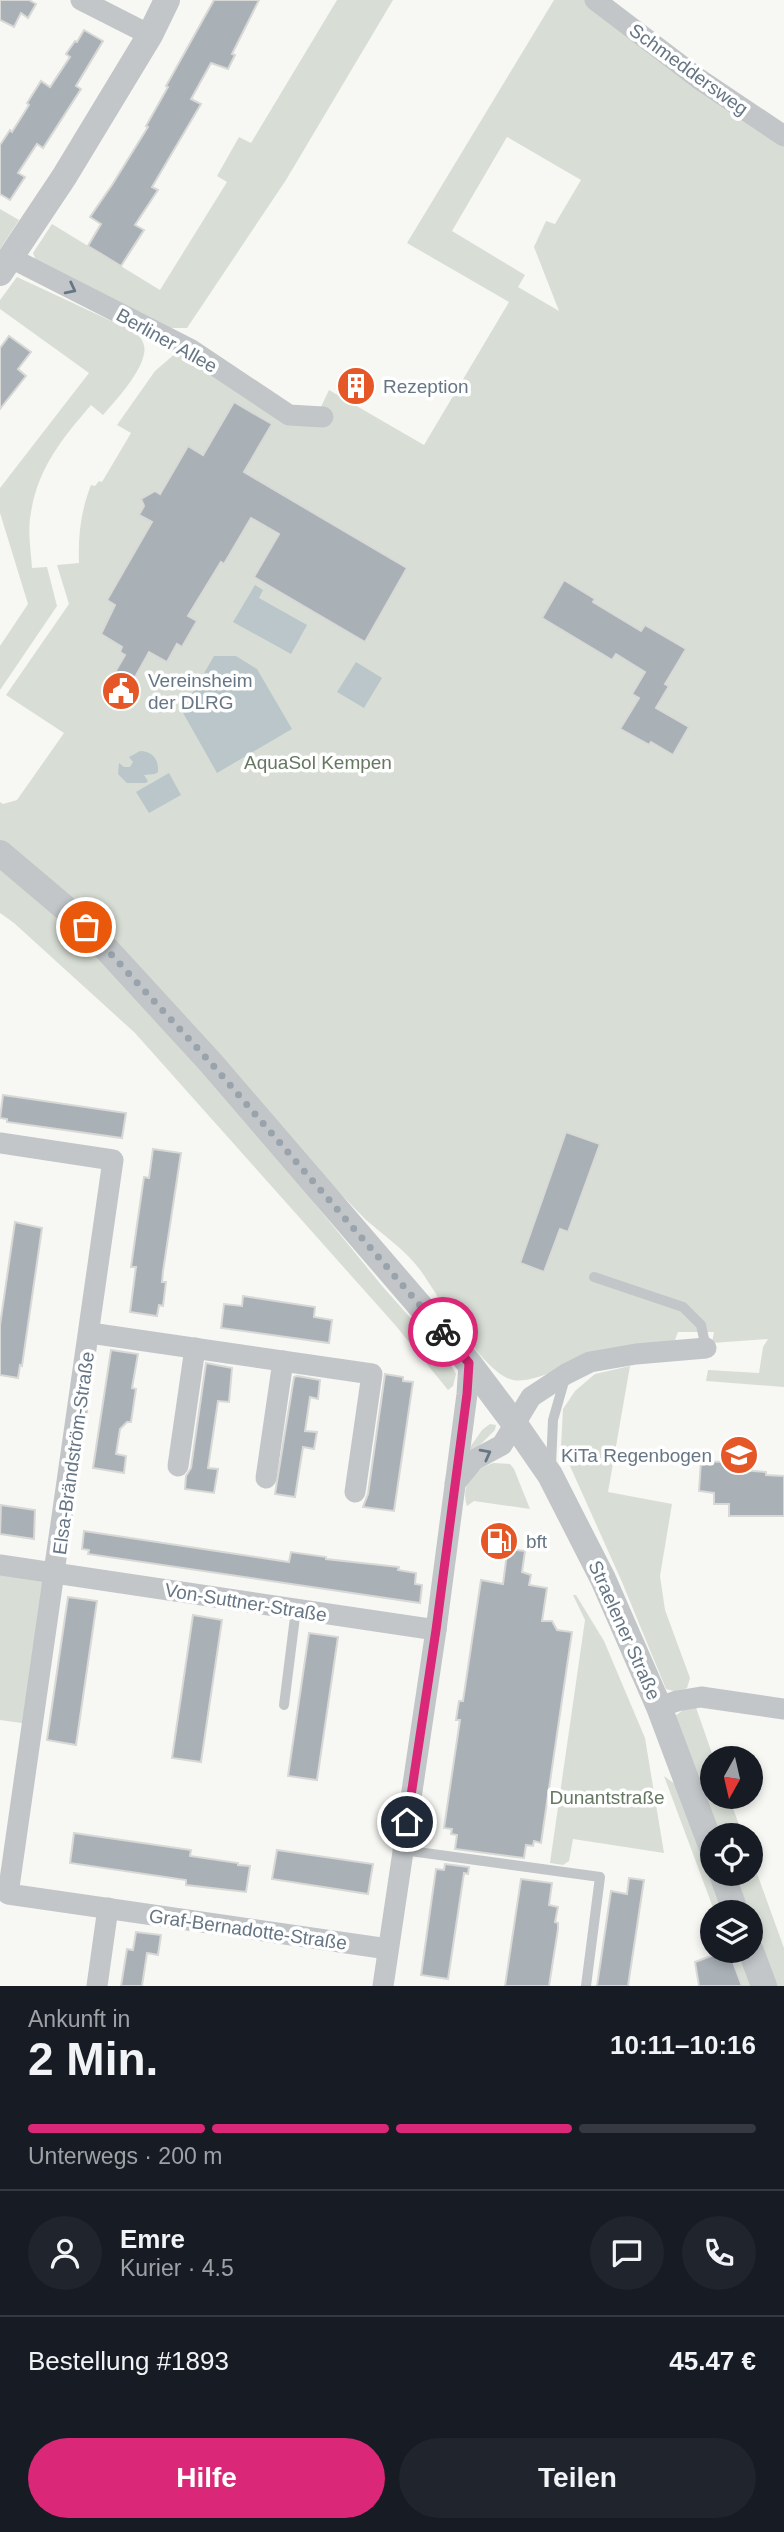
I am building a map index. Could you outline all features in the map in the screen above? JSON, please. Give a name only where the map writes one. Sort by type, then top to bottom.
[{"type":"street","points":[[81,0],[150,35]]},
{"type":"street","name":"Berliner Allee","points":[[167,0],[150,35],[64,177],[5,265],[160,333],[190,349],[289,415],[323,416]]},
{"type":"street","name":"Schmeddersweg","points":[[595,0],[699,79],[784,136]]},
{"type":"street","name":"Straelener Straße","points":[[0,853],[71,913],[211,1063],[469,1363],[514,1423],[550,1475],[603,1579],[659,1707],[703,1823]]},
{"type":"street","name":"Elsa-Brändström-Straße","points":[[0,1143],[113,1160],[56,1573]]},
{"type":"street","name":"Elsa-Brändström-Straße","points":[[90,1333],[372,1374],[355,1492]]},
{"type":"street","points":[[178,1466],[195,1348]]},
{"type":"street","points":[[455,1483],[474,1460],[502,1445],[531,1397],[566,1374],[590,1362],[636,1354],[706,1348]]},
{"type":"street","points":[[266,1478],[283,1361]]},
{"type":"street","points":[[383,1986],[436,1630],[469,1363]]},
{"type":"street","name":"Von-Suttner-Straße","points":[[0,1565],[436,1630]]},
{"type":"street","name":"Graf-Bernadotte-Straße","points":[[56,1573],[8,1894],[388,1949]]},
{"type":"street","points":[[659,1707],[701,1697],[784,1709]]},
{"type":"street","points":[[97,1986],[108,1908]]},
{"type":"street","points":[[755,1963],[764,1986]]},
{"type":"lane","points":[[594,1277],[682,1307],[701,1325],[706,1348]]},
{"type":"lane","points":[[550,1475],[553,1420],[566,1374]]},
{"type":"lane","points":[[284,1705],[296,1609]]},
{"type":"lane","points":[[403,1850],[600,1877],[586,1986]]},
{"type":"green space","points":[[337,0],[393,0],[286,180],[187,328],[170,328],[37,263],[33,253],[52,224],[160,290],[227,182],[217,176],[239,137],[251,143]]},
{"type":"green space","name":"AquaSol Kempen","points":[[554,0],[588,0],[784,145],[784,1387],[706,1381],[708,1370],[759,1373],[763,1347],[768,1339],[712,1343],[714,1332],[678,1332],[675,1340],[664,1344],[599,1355],[531,1379],[513,1380],[501,1375],[476,1349],[409,1257],[366,1220],[0,845],[0,802],[3,804],[17,800],[64,733],[6,695],[69,604],[57,565],[79,563],[81,523],[91,485],[102,482],[131,433],[117,425],[155,371],[177,352],[293,422],[320,409],[329,390],[424,445],[509,302],[407,243]],"holes":[[[507,137],[581,180],[555,224],[546,221],[534,247],[559,311],[518,287],[525,275],[452,231]]]},
{"type":"green space","points":[[0,209],[19,220],[0,249]]},
{"type":"green space","points":[[17,277],[137,333],[144,351],[138,370],[115,402],[103,415],[91,405],[60,444],[38,485],[30,519],[32,568],[47,567],[57,606],[0,690],[0,646],[28,604],[0,513],[0,488],[89,373],[0,309],[0,300]]},
{"type":"green space","points":[[0,867],[60,917],[232,1102],[383,1287],[448,1360],[456,1374],[453,1386],[448,1390],[396,1326],[135,1033],[0,913]]},
{"type":"green space","points":[[630,1366],[608,1492],[672,1504],[660,1576],[665,1610],[690,1678],[687,1688],[677,1692],[666,1689],[561,1446],[563,1409],[575,1391],[595,1374]]},
{"type":"green space","points":[[490,1424],[496,1425],[495,1430],[467,1458],[464,1456],[482,1430]]},
{"type":"green space","points":[[494,1463],[510,1464],[514,1469],[530,1509],[474,1501],[467,1506],[465,1491],[470,1478],[480,1469]]},
{"type":"green space","points":[[0,1571],[45,1577],[29,1724],[0,1720]]},
{"type":"green space","name":"Dunantstraße","points":[[573,1595],[576,1595],[604,1641],[645,1738],[664,1853],[573,1839],[569,1861],[563,1865],[550,1863],[585,1620]]},
{"type":"green space","points":[[694,1702],[709,1746],[700,1746],[700,1786],[675,1716]]},
{"type":"green space","points":[[664,1776],[679,1787],[700,1843],[700,1873]]},
{"type":"green space","points":[[709,1810],[734,1810],[738,1823],[713,1823]]},
{"type":"green space","points":[[705,1886],[716,1886],[721,1900],[710,1900]]},
{"type":"green space","points":[[736,1886],[762,1886],[784,1948],[784,1986],[773,1986],[763,1959],[763,1900],[741,1900]]},
{"type":"green space","points":[[734,1963],[744,1963],[753,1986],[742,1986]]},
{"type":"shaded area","points":[[255,585],[263,590],[259,598],[307,625],[291,654],[233,622]]},
{"type":"shaded area","points":[[214,656],[236,656],[257,669],[292,729],[217,773],[182,711]]},
{"type":"shaded area","points":[[356,662],[382,678],[364,708],[337,692]]},
{"type":"shaded area","points":[[140,751],[148,752],[154,757],[158,772],[144,775],[148,781],[146,783],[127,783],[118,774],[119,763],[130,767],[133,762],[129,757]]},
{"type":"shaded area","points":[[169,773],[181,795],[149,813],[136,792]]},
{"type":"building","points":[[0,0],[29,0],[36,4],[28,18],[21,13],[14,27],[0,20]]},
{"type":"building","points":[[214,0],[259,0],[232,54],[235,55],[228,69],[211,63],[191,99],[201,104],[152,187],[158,190],[135,225],[144,230],[121,266],[88,246],[101,224],[90,217],[148,127],[146,126],[168,87],[166,86]]},
{"type":"building","points":[[84,30],[103,41],[76,86],[81,89],[43,148],[37,144],[18,173],[25,177],[10,200],[0,194],[0,145],[10,130],[12,132],[41,81],[50,87],[70,57],[66,54]]},
{"type":"building","points":[[9,336],[31,352],[18,369],[26,376],[0,409],[0,348]]},
{"type":"building","name":"Rezeption","points":[[353,376],[366,384],[359,397],[346,389]]},
{"type":"building","points":[[234,402],[272,424],[244,472],[407,568],[365,642],[254,577],[279,534],[251,518],[224,564],[221,562],[188,616],[197,621],[182,647],[177,644],[167,662],[149,652],[133,681],[141,686],[126,710],[101,696],[125,655],[120,652],[122,647],[101,634],[115,605],[107,600],[152,522],[139,515],[144,506],[141,499],[155,491],[160,494],[188,446],[203,455]]},
{"type":"building","points":[[564,580],[595,599],[593,602],[641,631],[645,625],[686,649],[665,684],[669,686],[656,708],[689,727],[673,755],[620,729],[639,698],[632,694],[645,672],[616,654],[612,660],[542,618]]},
{"type":"building","points":[[3,1095],[126,1113],[122,1138],[7,1122],[7,1119],[0,1118]]},
{"type":"building","points":[[566,1132],[600,1144],[568,1232],[560,1229],[544,1272],[520,1263]]},
{"type":"building","points":[[153,1149],[181,1153],[163,1271],[162,1282],[166,1282],[163,1306],[159,1305],[157,1316],[130,1312],[136,1267],[131,1267],[144,1177],[149,1178]]},
{"type":"building","points":[[15,1222],[42,1228],[18,1378],[0,1375],[0,1325]]},
{"type":"building","points":[[243,1296],[315,1307],[314,1317],[332,1320],[329,1343],[221,1328],[224,1304],[242,1306]]},
{"type":"building","points":[[111,1350],[138,1354],[132,1388],[136,1389],[131,1422],[127,1422],[120,1429],[116,1454],[126,1456],[124,1473],[93,1468]]},
{"type":"building","points":[[206,1363],[232,1368],[229,1402],[218,1401],[208,1468],[218,1469],[214,1493],[185,1489],[186,1476],[191,1468]]},
{"type":"building","points":[[385,1374],[413,1382],[394,1511],[363,1507],[368,1494]]},
{"type":"building","points":[[294,1377],[320,1380],[318,1399],[310,1397],[305,1431],[317,1432],[314,1449],[303,1447],[295,1497],[275,1494]]},
{"type":"building","points":[[701,1461],[724,1462],[724,1466],[739,1467],[739,1470],[784,1476],[784,1516],[729,1516],[729,1504],[714,1504],[714,1493],[699,1491]]},
{"type":"building","points":[[1,1505],[35,1510],[34,1539],[0,1534]]},
{"type":"building","points":[[489,1528],[511,1532],[508,1549],[525,1551],[522,1572],[531,1575],[529,1585],[547,1588],[542,1621],[552,1621],[557,1630],[572,1632],[541,1843],[534,1841],[533,1846],[526,1845],[524,1858],[455,1849],[457,1835],[451,1834],[452,1829],[444,1828],[460,1720],[456,1720],[459,1701],[463,1701],[481,1580],[503,1584],[507,1553],[487,1550]]},
{"type":"building","points":[[84,1531],[289,1562],[291,1552],[326,1559],[399,1567],[398,1570],[416,1573],[415,1584],[422,1585],[420,1603],[88,1554],[89,1550],[82,1549]]},
{"type":"building","points":[[68,1597],[97,1601],[76,1745],[47,1740]]},
{"type":"building","points":[[193,1615],[222,1620],[201,1762],[172,1758]]},
{"type":"building","points":[[309,1633],[338,1637],[317,1780],[288,1776]]},
{"type":"building","points":[[74,1833],[191,1850],[190,1856],[250,1866],[246,1892],[186,1885],[186,1880],[70,1863]]},
{"type":"building","points":[[277,1850],[373,1864],[368,1894],[272,1879]]},
{"type":"building","points":[[445,1864],[469,1867],[468,1874],[464,1873],[448,1979],[421,1975],[436,1869],[444,1870]]},
{"type":"building","points":[[629,1878],[644,1880],[628,1986],[597,1986],[611,1891],[627,1894]]},
{"type":"building","points":[[521,1879],[552,1883],[549,1905],[558,1907],[555,1922],[558,1923],[558,1929],[549,1986],[505,1986]]},
{"type":"building","points":[[136,1932],[161,1935],[158,1955],[147,1953],[142,1986],[121,1986],[127,1949],[133,1950]]},
{"type":"building","points":[[695,1962],[733,1963],[742,1986],[699,1986]]},
{"type":"way so far","points":[[86,927],[211,1063],[443,1332]]},
{"type":"place","name":"Rezeption","points":[[356,386]]},
{"type":"place","name":"Vereinsheim der DLRG","points":[[121,691]]},
{"type":"place","name":"KiTa Regenbogen","points":[[739,1455]]},
{"type":"place","name":"bft","points":[[499,1541]]},
{"type":"route","points":[[407,1822],[467,1394],[469,1363],[443,1332]]}]
